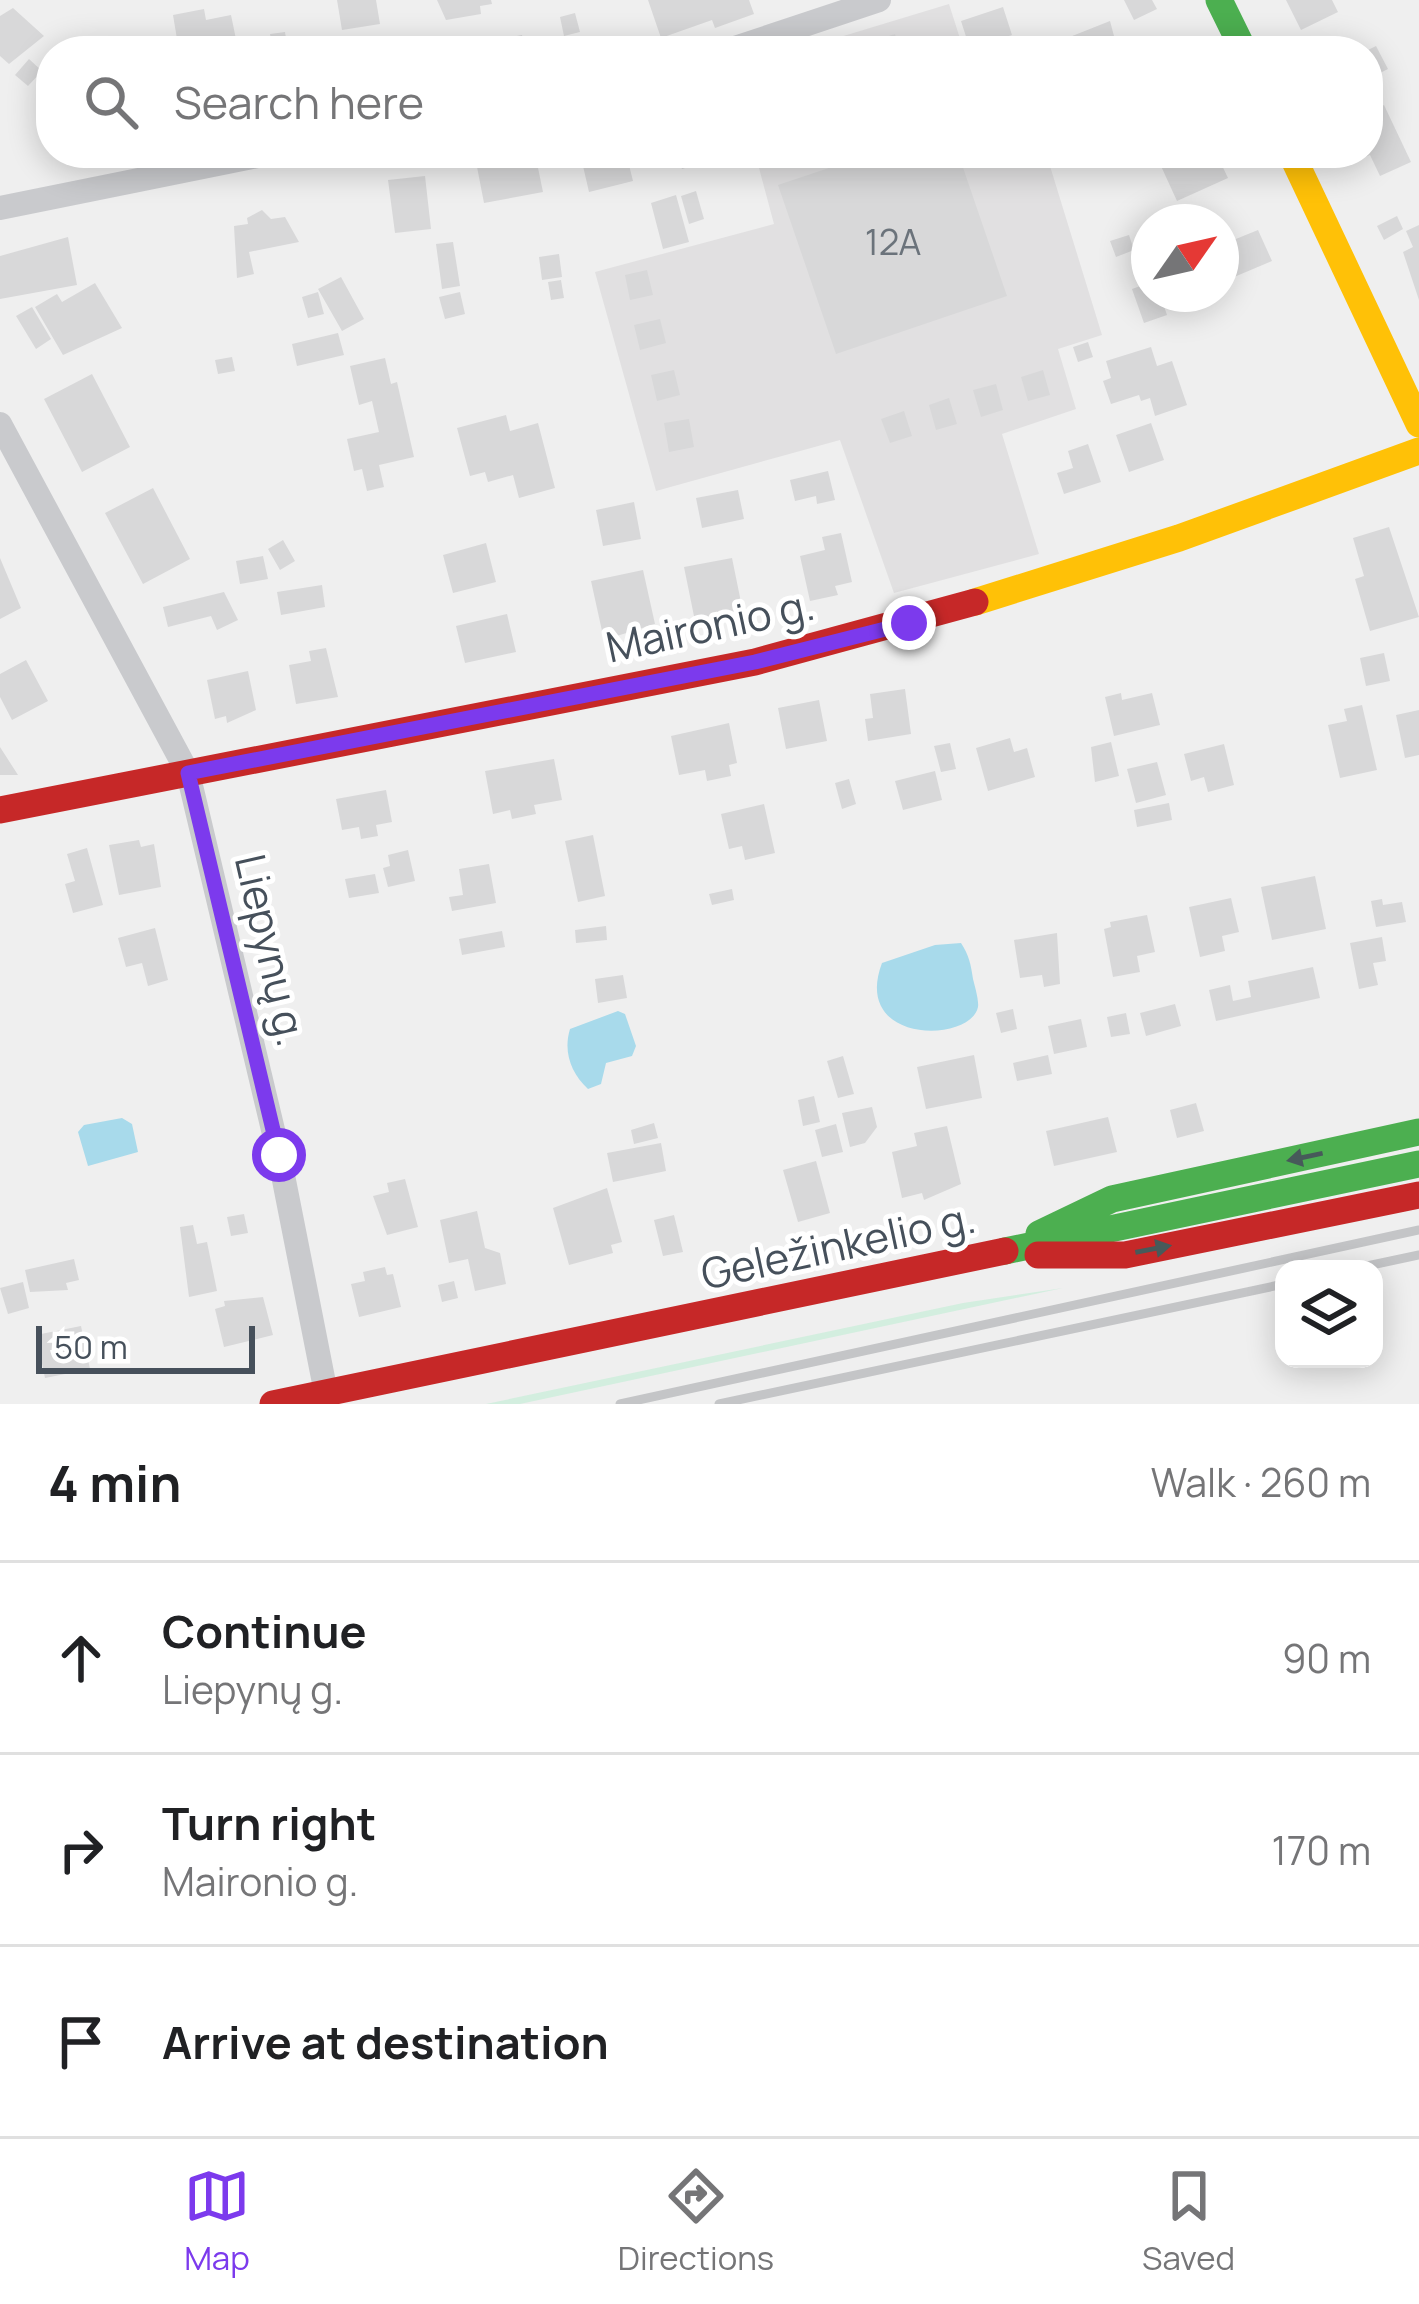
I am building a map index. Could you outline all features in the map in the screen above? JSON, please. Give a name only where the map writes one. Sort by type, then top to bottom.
[{"type":"street","points":[[771,36],[879,0]]},
{"type":"street","points":[[1220,0],[1237,36]]},
{"type":"street","points":[[0,208],[198,168]]},
{"type":"street","points":[[1299,168],[1419,424]]},
{"type":"street","name":"Liepynų g.","points":[[0,424],[188,773],[279,1155],[326,1393]]},
{"type":"street","name":"Maironio g.","points":[[0,810],[755,662],[909,623],[1179,538],[1419,451]]},
{"type":"street","points":[[994,1256],[1112,1199],[1419,1132]]},
{"type":"street","name":"Geležinkelio g.","points":[[273,1404],[1419,1164]]},
{"type":"street","points":[[994,1256],[1125,1255],[1419,1196]]},
{"type":"shaded area","points":[[949,4],[959,36],[843,36]]},
{"type":"shaded area","points":[[759,168],[1051,168],[1102,335],[1058,349],[1076,409],[1002,434],[1039,554],[894,593],[840,440],[656,491],[595,272],[774,224]]},
{"type":"green space","points":[[1063,1288],[520,1404],[486,1404],[963,1303]]},
{"type":"water","points":[[961,943],[978,1001],[971,1019],[936,1031],[916,1029],[883,1010],[877,990],[882,963],[935,945]]},
{"type":"water","points":[[618,1011],[625,1014],[636,1046],[632,1056],[606,1063],[601,1084],[588,1089],[570,1062],[570,1029]]},
{"type":"water","points":[[122,1118],[132,1124],[138,1152],[88,1166],[78,1132],[84,1125]]},
{"type":"building","points":[[337,0],[376,0],[380,24],[342,30]]},
{"type":"building","points":[[437,0],[491,0],[492,4],[480,6],[481,14],[446,20]]},
{"type":"building","points":[[648,0],[749,0],[754,14],[715,28],[712,20],[660,36]]},
{"type":"building","points":[[1124,0],[1152,0],[1157,9],[1134,20]]},
{"type":"building","points":[[1286,0],[1332,0],[1338,12],[1301,30]]},
{"type":"building","points":[[1003,7],[1012,35],[966,36],[961,21]]},
{"type":"building","points":[[13,8],[44,36],[36,36],[36,42],[9,64],[0,56],[0,16]]},
{"type":"building","points":[[204,9],[206,20],[231,15],[235,36],[176,36],[173,15]]},
{"type":"building","points":[[575,13],[580,32],[564,36],[560,17]]},
{"type":"building","points":[[1110,21],[1114,36],[1072,36]]},
{"type":"building","points":[[29,59],[36,65],[36,77],[28,86],[15,75]]},
{"type":"building","points":[[1383,106],[1411,162],[1380,176],[1376,168],[1383,168]]},
{"type":"building","points":[[477,168],[538,168],[543,192],[484,203]]},
{"type":"building","points":[[583,168],[630,168],[633,181],[589,192]]},
{"type":"building","points":[[829,168],[963,168],[1007,296],[836,354],[778,185]]},
{"type":"building","points":[[1162,168],[1223,168],[1228,178],[1177,201]]},
{"type":"building","points":[[425,176],[431,229],[395,233],[388,180]]},
{"type":"building","points":[[696,191],[704,219],[689,224],[681,196]]},
{"type":"building","points":[[676,195],[689,242],[663,249],[651,203]]},
{"type":"building","points":[[262,210],[271,219],[285,217],[299,242],[249,252],[254,274],[237,278],[234,226],[248,224],[247,218]]},
{"type":"building","points":[[1397,216],[1403,229],[1384,240],[1377,226]]},
{"type":"building","points":[[1419,225],[1419,300],[1403,252],[1413,247],[1406,231]]},
{"type":"building","points":[[1258,230],[1272,261],[1239,275],[1239,238]]},
{"type":"building","points":[[1129,235],[1131,251],[1116,257],[1110,241]]},
{"type":"building","points":[[68,237],[77,285],[0,299],[0,256]]},
{"type":"building","points":[[453,242],[460,286],[442,289],[436,244]]},
{"type":"building","points":[[559,254],[562,277],[542,280],[539,257]]},
{"type":"building","points":[[647,270],[653,295],[630,300],[625,275]]},
{"type":"building","points":[[341,277],[364,319],[342,331],[318,289]]},
{"type":"building","points":[[561,280],[564,298],[551,300],[548,282]]},
{"type":"building","points":[[95,283],[122,328],[63,355],[35,307],[57,294],[62,302]]},
{"type":"building","points":[[318,292],[324,314],[308,318],[302,297]]},
{"type":"building","points":[[460,292],[465,314],[445,319],[439,297]]},
{"type":"building","points":[[32,307],[51,339],[36,349],[16,316]]},
{"type":"building","points":[[1140,312],[1166,312],[1167,315],[1144,323]]},
{"type":"building","points":[[660,319],[666,343],[640,350],[634,325]]},
{"type":"building","points":[[338,333],[344,355],[297,366],[292,344]]},
{"type":"building","points":[[1088,342],[1093,357],[1078,362],[1073,347]]},
{"type":"building","points":[[1151,347],[1157,366],[1172,361],[1187,405],[1155,416],[1150,398],[1141,401],[1139,395],[1111,404],[1103,381],[1111,378],[1106,361]]},
{"type":"building","points":[[232,357],[235,371],[218,374],[215,360]]},
{"type":"building","points":[[385,358],[391,384],[397,382],[414,457],[379,465],[384,487],[367,491],[362,469],[354,471],[347,439],[379,432],[372,401],[359,405],[350,366]]},
{"type":"building","points":[[674,370],[680,395],[657,401],[651,375]]},
{"type":"building","points":[[1043,370],[1050,395],[1028,401],[1021,377]]},
{"type":"building","points":[[92,374],[130,447],[82,472],[44,399]]},
{"type":"building","points":[[996,384],[1003,410],[981,417],[973,390]]},
{"type":"building","points":[[949,398],[957,424],[936,430],[929,405]]},
{"type":"building","points":[[904,411],[912,436],[890,443],[881,419]]},
{"type":"building","points":[[506,415],[510,431],[538,423],[555,488],[519,498],[513,475],[488,482],[485,472],[470,476],[457,428]]},
{"type":"building","points":[[689,419],[694,447],[669,452],[664,423]]},
{"type":"building","points":[[1151,423],[1164,460],[1129,472],[1116,435]]},
{"type":"building","points":[[1088,444],[1101,482],[1064,494],[1057,473],[1073,468],[1068,451]]},
{"type":"building","points":[[828,471],[835,500],[817,504],[816,496],[795,501],[790,480]]},
{"type":"building","points":[[153,488],[190,559],[143,584],[105,513]]},
{"type":"building","points":[[738,490],[744,519],[702,528],[696,498]]},
{"type":"building","points":[[634,502],[641,539],[603,546],[596,510]]},
{"type":"building","points":[[1389,527],[1419,617],[1370,631],[1355,579],[1364,576],[1353,538]]},
{"type":"building","points":[[841,533],[852,582],[835,586],[838,595],[810,601],[800,556],[825,550],[822,537]]},
{"type":"building","points":[[283,540],[295,561],[280,570],[268,549]]},
{"type":"building","points":[[486,543],[496,582],[453,593],[443,555]]},
{"type":"building","points":[[263,556],[268,579],[240,584],[236,561]]},
{"type":"building","points":[[0,558],[21,608],[0,619]]},
{"type":"building","points":[[732,558],[743,612],[695,621],[684,567]]},
{"type":"building","points":[[643,570],[655,624],[604,640],[591,581]]},
{"type":"building","points":[[322,585],[325,607],[281,615],[277,592]]},
{"type":"building","points":[[224,592],[238,620],[217,630],[211,616],[168,627],[163,607]]},
{"type":"building","points":[[507,614],[516,652],[465,663],[456,626]]},
{"type":"building","points":[[326,648],[338,697],[296,704],[289,665],[311,661],[309,651]]},
{"type":"building","points":[[1384,653],[1390,681],[1366,686],[1360,658]]},
{"type":"building","points":[[26,660],[48,701],[12,720],[0,697],[0,674]]},
{"type":"building","points":[[248,671],[256,710],[227,723],[226,716],[215,719],[207,680]]},
{"type":"building","points":[[905,689],[911,734],[868,741],[865,719],[873,718],[870,694]]},
{"type":"building","points":[[1121,693],[1122,700],[1152,693],[1160,725],[1114,736],[1105,697]]},
{"type":"building","points":[[819,700],[827,741],[786,749],[778,708]]},
{"type":"building","points":[[1362,705],[1377,770],[1340,778],[1328,725],[1347,721],[1344,709]]},
{"type":"building","points":[[1419,710],[1419,755],[1405,758],[1396,715]]},
{"type":"building","points":[[729,723],[737,763],[729,765],[731,776],[707,781],[705,770],[679,775],[671,736]]},
{"type":"building","points":[[1010,738],[1014,752],[1027,748],[1035,777],[988,791],[976,748]]},
{"type":"building","points":[[1111,742],[1119,776],[1095,782],[1091,747]]},
{"type":"building","points":[[950,743],[956,769],[941,772],[934,746]]},
{"type":"building","points":[[1224,744],[1234,785],[1208,792],[1204,777],[1191,781],[1184,754]]},
{"type":"building","points":[[0,747],[18,775],[0,775]]},
{"type":"building","points":[[554,759],[562,800],[534,805],[536,814],[512,819],[510,810],[493,814],[485,771]]},
{"type":"building","points":[[1157,762],[1166,795],[1136,803],[1127,769]]},
{"type":"building","points":[[935,771],[942,800],[903,810],[895,781]]},
{"type":"building","points":[[849,779],[856,804],[842,809],[835,783]]},
{"type":"building","points":[[386,790],[392,822],[376,825],[378,836],[361,839],[359,827],[342,830],[336,799]]},
{"type":"building","points":[[1169,803],[1172,820],[1137,827],[1134,810]]},
{"type":"building","points":[[764,804],[775,853],[745,860],[742,846],[729,849],[721,814]]},
{"type":"building","points":[[593,835],[605,896],[578,902],[565,841]]},
{"type":"building","points":[[139,840],[141,847],[154,844],[161,887],[119,895],[109,845]]},
{"type":"building","points":[[87,848],[103,905],[73,913],[65,884],[75,881],[67,854]]},
{"type":"building","points":[[408,850],[415,881],[388,887],[383,868],[390,866],[388,855]]},
{"type":"building","points":[[489,864],[496,903],[452,911],[449,897],[463,895],[459,869]]},
{"type":"building","points":[[375,874],[379,893],[349,898],[345,879]]},
{"type":"building","points":[[1315,876],[1326,929],[1272,940],[1261,887]]},
{"type":"building","points":[[732,889],[734,900],[712,905],[709,894]]},
{"type":"building","points":[[1231,898],[1239,932],[1222,936],[1225,951],[1200,957],[1189,907]]},
{"type":"building","points":[[1382,899],[1383,905],[1402,902],[1406,922],[1376,927],[1371,901]]},
{"type":"building","points":[[1147,915],[1155,952],[1137,956],[1140,972],[1113,977],[1104,929],[1111,927],[1110,922]]},
{"type":"building","points":[[606,926],[607,940],[576,943],[575,930]]},
{"type":"building","points":[[155,928],[168,980],[148,986],[142,963],[126,967],[118,938]]},
{"type":"building","points":[[502,931],[505,947],[462,955],[459,939]]},
{"type":"building","points":[[1057,933],[1060,984],[1044,987],[1042,975],[1020,978],[1014,940]]},
{"type":"building","points":[[1382,937],[1386,961],[1373,963],[1378,985],[1359,989],[1350,943]]},
{"type":"building","points":[[1313,967],[1320,998],[1216,1021],[1209,990],[1230,985],[1233,1001],[1251,997],[1248,981]]},
{"type":"building","points":[[623,975],[627,998],[598,1003],[595,979]]},
{"type":"building","points":[[1175,1004],[1181,1026],[1146,1036],[1140,1013]]},
{"type":"building","points":[[1013,1009],[1017,1029],[1001,1033],[996,1013]]},
{"type":"building","points":[[1126,1013],[1130,1034],[1111,1037],[1107,1017]]},
{"type":"building","points":[[1081,1019],[1087,1047],[1054,1054],[1048,1026]]},
{"type":"building","points":[[974,1055],[982,1098],[926,1109],[917,1067]]},
{"type":"building","points":[[1048,1055],[1052,1074],[1017,1081],[1013,1063]]},
{"type":"building","points":[[843,1056],[854,1094],[838,1098],[827,1061]]},
{"type":"building","points":[[814,1096],[820,1122],[803,1126],[798,1100]]},
{"type":"building","points":[[1196,1103],[1204,1131],[1177,1138],[1170,1110]]},
{"type":"building","points":[[872,1107],[877,1127],[865,1143],[850,1147],[842,1113]]},
{"type":"building","points":[[1108,1117],[1117,1152],[1054,1166],[1046,1131]]},
{"type":"building","points":[[654,1123],[658,1138],[634,1144],[631,1130]]},
{"type":"building","points":[[836,1124],[843,1152],[822,1157],[815,1130]]},
{"type":"building","points":[[947,1126],[961,1184],[924,1200],[922,1193],[902,1198],[892,1152],[917,1146],[914,1133]]},
{"type":"building","points":[[661,1143],[666,1171],[613,1182],[607,1153]]},
{"type":"building","points":[[816,1161],[830,1213],[798,1222],[783,1170]]},
{"type":"building","points":[[405,1179],[418,1227],[387,1235],[373,1196],[389,1192],[387,1183]]},
{"type":"building","points":[[607,1188],[622,1242],[611,1245],[613,1253],[569,1265],[553,1208]]},
{"type":"building","points":[[477,1211],[485,1248],[500,1253],[506,1284],[475,1291],[468,1259],[449,1263],[440,1220]]},
{"type":"building","points":[[244,1214],[248,1233],[231,1236],[227,1217]]},
{"type":"building","points":[[674,1215],[683,1252],[663,1256],[654,1220]]},
{"type":"building","points":[[193,1225],[197,1244],[207,1242],[217,1291],[189,1297],[180,1227]]},
{"type":"building","points":[[74,1259],[79,1280],[66,1283],[68,1290],[30,1292],[25,1270]]},
{"type":"building","points":[[385,1267],[387,1275],[393,1274],[401,1307],[359,1317],[351,1284],[365,1281],[363,1272]]},
{"type":"building","points":[[454,1281],[458,1298],[442,1302],[438,1285]]},
{"type":"building","points":[[23,1282],[29,1308],[8,1314],[0,1288]]},
{"type":"building","points":[[263,1297],[273,1335],[224,1347],[215,1309],[225,1306],[224,1301]]},
{"type":"building","points":[[81,1326],[90,1369],[45,1378],[36,1335]]},
{"type":"railway","points":[[620,1404],[1419,1230]]},
{"type":"railway","points":[[1383,1263],[1419,1255]]},
{"type":"railway","points":[[719,1404],[1275,1286]]},
{"type":"traffic: fast","points":[[1219,0],[1237,36]]},
{"type":"traffic: fast","points":[[1039,1234],[1112,1199],[1419,1132]]},
{"type":"traffic: fast","points":[[1005,1251],[1419,1164]]},
{"type":"traffic: slow","points":[[1298,168],[1419,424]]},
{"type":"traffic: slow","points":[[975,602],[1179,538],[1419,451]]},
{"type":"traffic: jam","points":[[0,810],[755,662],[975,602]]},
{"type":"traffic: jam","points":[[1038,1255],[1125,1255],[1419,1195]]},
{"type":"traffic: jam","points":[[273,1404],[1005,1251]]},
{"type":"route","points":[[279,1155],[188,773],[755,662],[909,623]]}]
